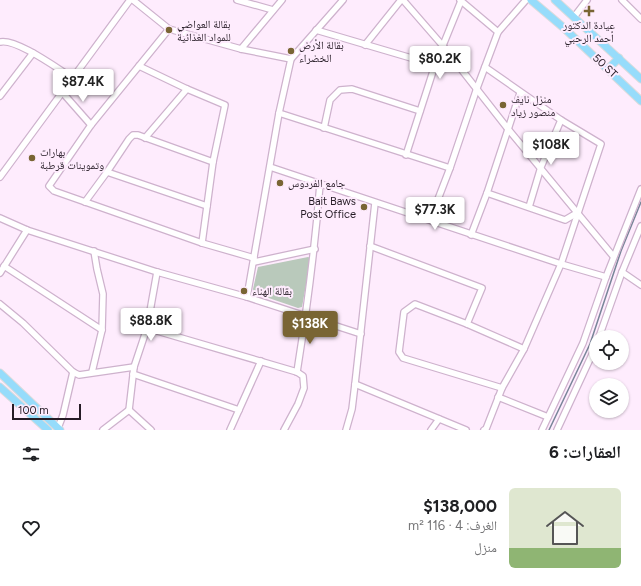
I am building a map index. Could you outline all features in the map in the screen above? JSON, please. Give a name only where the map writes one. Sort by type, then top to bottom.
[{"type":"main road","name":"50 ST","points":[[531,0],[564,28],[641,101]]},
{"type":"main road","name":"50 ST","points":[[555,0],[641,79]]},
{"type":"main road","points":[[608,69],[619,58]]},
{"type":"main road","points":[[0,373],[59,429]]},
{"type":"main road","points":[[0,387],[48,430]]},
{"type":"street","points":[[0,177],[131,0],[169,29],[241,50],[291,59]]},
{"type":"street","points":[[237,0],[273,10]]},
{"type":"street","points":[[241,50],[282,0]]},
{"type":"street","points":[[247,297],[279,113],[291,59],[342,0]]},
{"type":"street","points":[[365,45],[402,0],[443,46],[508,129],[541,167],[613,256]]},
{"type":"street","points":[[406,155],[435,65],[461,0],[498,32]]},
{"type":"street","points":[[430,220],[498,32],[526,0]]},
{"type":"street","points":[[574,17],[587,0]]},
{"type":"street","points":[[622,0],[641,19]]},
{"type":"street","points":[[169,29],[91,125],[49,186],[54,191],[254,260],[314,249]]},
{"type":"street","points":[[316,30],[435,65]]},
{"type":"street","points":[[0,42],[8,42],[33,53],[72,78]]},
{"type":"street","points":[[0,96],[33,53]]},
{"type":"street","points":[[139,66],[225,105],[213,162],[202,243]]},
{"type":"street","points":[[484,430],[502,388],[524,349],[561,264],[601,144],[520,93],[485,67]]},
{"type":"street","points":[[145,138],[188,89]]},
{"type":"street","points":[[324,128],[330,100],[340,90],[352,89],[420,111]]},
{"type":"street","points":[[62,92],[91,125]]},
{"type":"street","points":[[471,235],[487,193],[520,93]]},
{"type":"street","points":[[279,113],[450,168]]},
{"type":"street","points":[[529,207],[541,167],[561,120]]},
{"type":"street","points":[[85,202],[133,135],[213,162]]},
{"type":"street","points":[[270,167],[471,235],[561,264],[606,276]]},
{"type":"street","points":[[107,172],[207,206]]},
{"type":"street","points":[[297,372],[306,316],[320,184]]},
{"type":"street","points":[[542,430],[583,343],[613,256],[641,189]]},
{"type":"street","points":[[487,193],[566,220],[577,213]]},
{"type":"street","points":[[347,429],[352,409],[375,203]]},
{"type":"street","points":[[0,218],[27,230],[157,272],[247,297],[361,334]]},
{"type":"street","points":[[601,330],[622,272],[641,226]]},
{"type":"street","points":[[0,273],[27,230]]},
{"type":"street","points":[[370,246],[482,288],[467,324]]},
{"type":"street","points":[[92,372],[102,330],[103,294],[94,251]]},
{"type":"street","points":[[4,266],[102,330]]},
{"type":"street","points":[[103,430],[129,410],[134,367],[147,328],[157,272]]},
{"type":"street","points":[[622,272],[641,285]]},
{"type":"street","points":[[0,304],[23,322],[73,372],[79,375],[134,367]]},
{"type":"street","points":[[502,388],[403,358],[399,352],[404,312],[415,304],[467,324],[524,349]]},
{"type":"street","points":[[147,328],[262,361],[297,372],[303,376],[304,388],[298,404],[284,430]]},
{"type":"street","points":[[230,430],[262,361]]},
{"type":"street","points":[[557,430],[589,361]]},
{"type":"street","points":[[59,429],[73,372]]},
{"type":"street","points":[[133,374],[239,410]]},
{"type":"street","points":[[355,384],[466,430]]},
{"type":"street","points":[[498,397],[548,417]]},
{"type":"street","points":[[129,410],[151,430]]},
{"type":"street","points":[[431,430],[439,419]]},
{"type":"green space","points":[[308,257],[311,258],[302,307],[298,308],[254,293],[253,289],[258,267]]},
{"type":"waterway","points":[[549,430],[590,344],[621,251],[641,202]]},
{"type":"place","name":"عيادة الدكتور أحمد الرحبي","points":[[589,11]]},
{"type":"place","name":"بقالة العواضي للمواد الغذائية","points":[[169,30]]},
{"type":"place","name":"بقالة الأرض الخضراء","points":[[291,51]]},
{"type":"place","name":"منزل نايف منصور زياد","points":[[503,105]]},
{"type":"place","name":"بهارات وتموينات قرطبة","points":[[32,158]]},
{"type":"place","name":"جامع الفردوس","points":[[280,183]]},
{"type":"place","name":"Bait Baws Post Office","points":[[364,207]]},
{"type":"place","name":"بقالة الهناء","points":[[244,291]]}]
